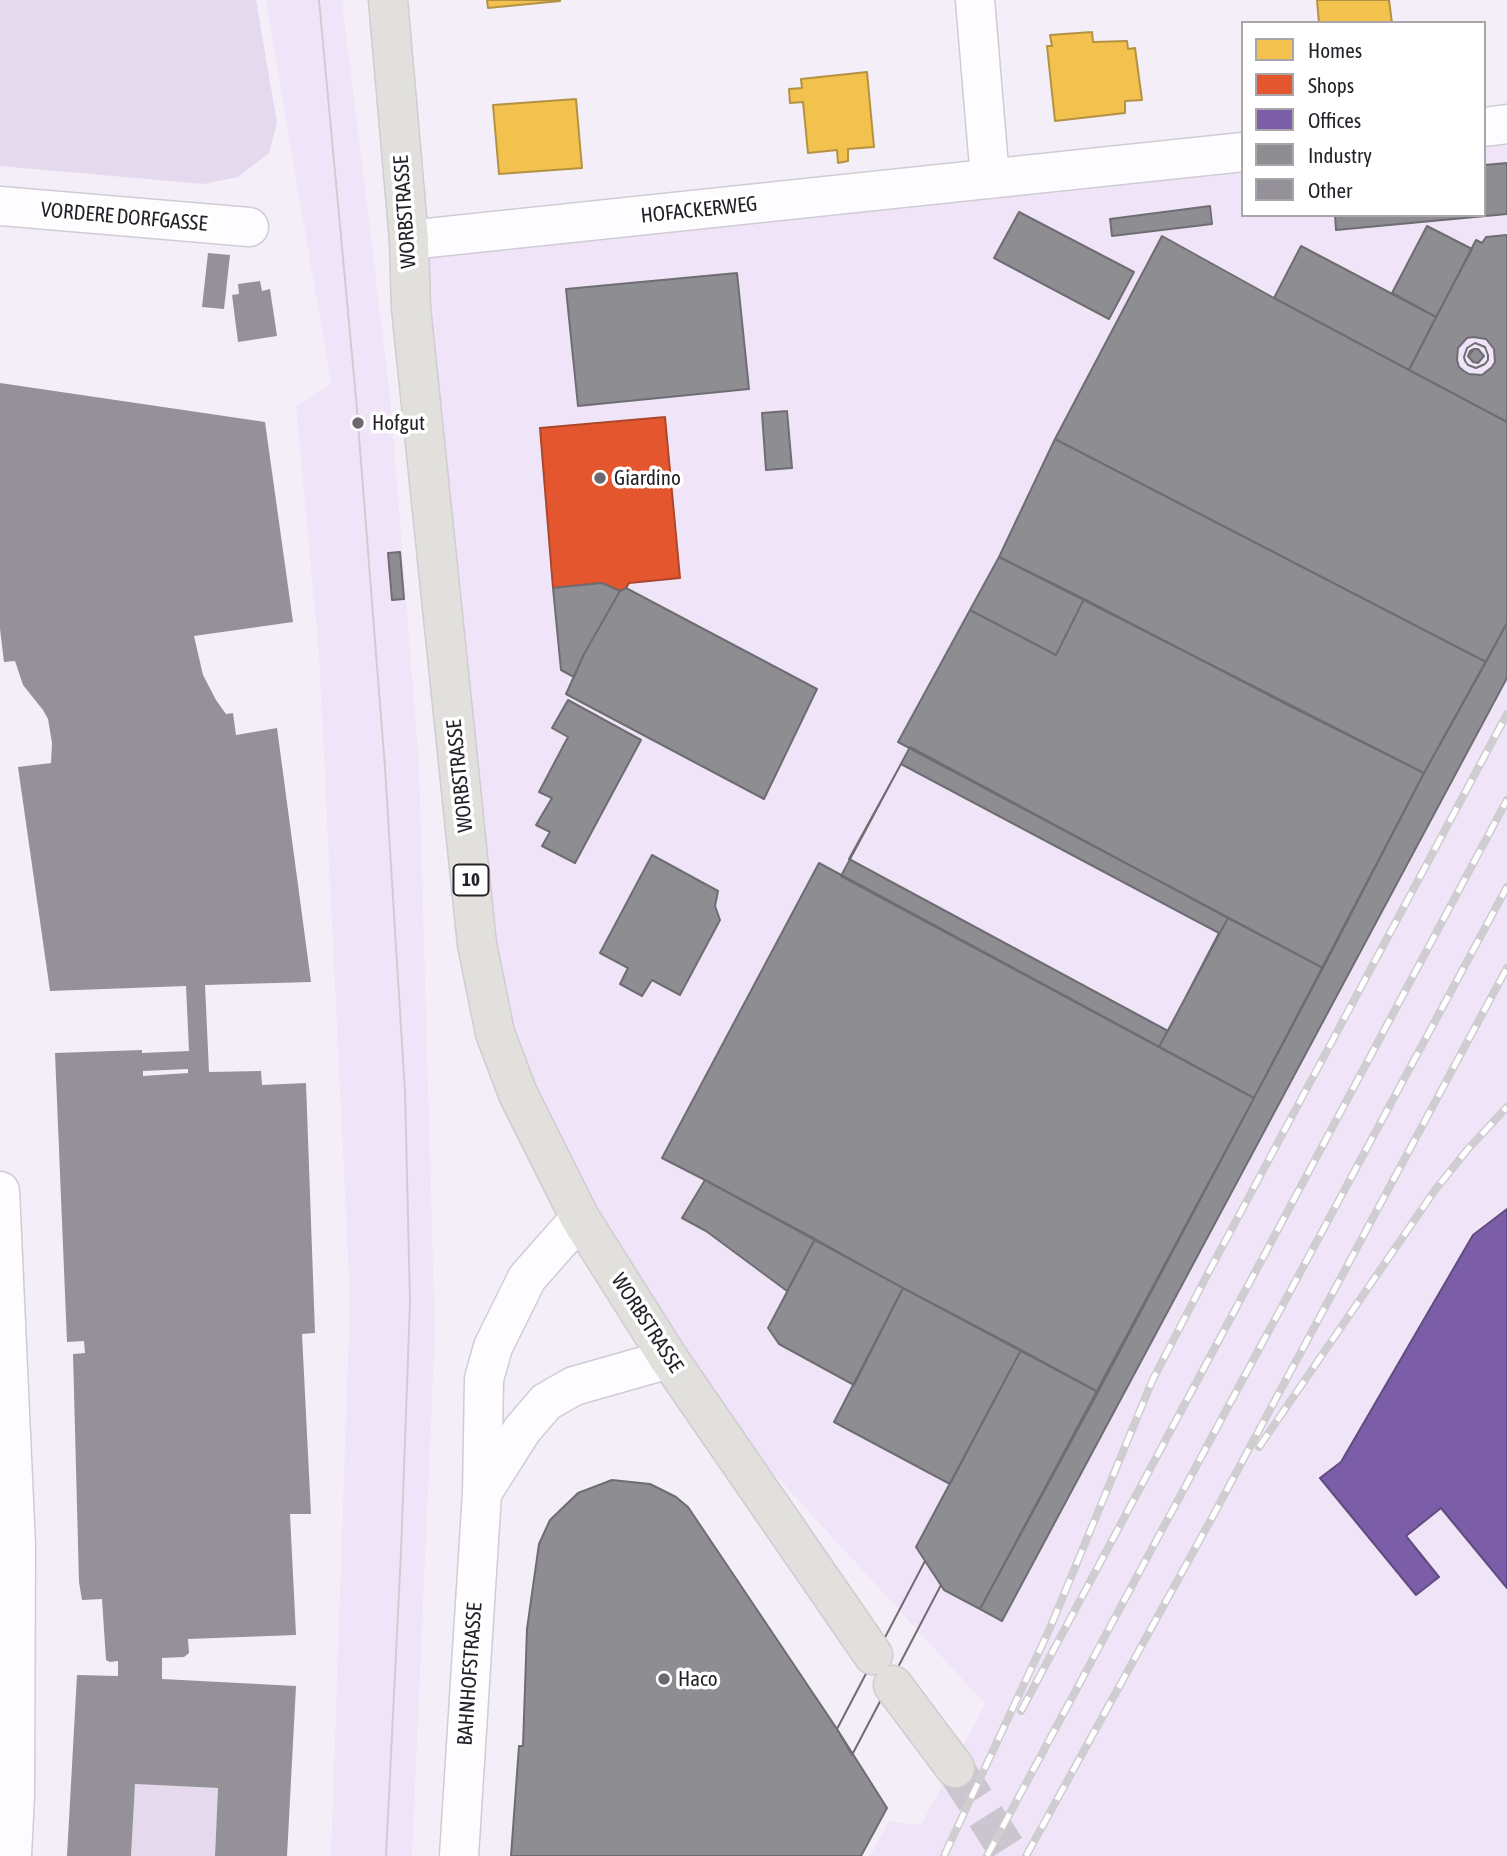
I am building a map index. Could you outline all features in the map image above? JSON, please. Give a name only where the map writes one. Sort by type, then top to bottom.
[{"type":"main road","name":"WORBSTRASSE","points":[[388,0],[411,308],[477,944],[495,1033],[518,1094],[580,1218],[668,1359],[883,1670],[955,1768]]},
{"type":"street","points":[[975,0],[990,179]]},
{"type":"street","points":[[1486,127],[1507,124]]},
{"type":"street","name":"HOFACKERWEG","points":[[408,240],[1241,152]]},
{"type":"street","name":"VORDERE DORFGASSE","points":[[0,206],[249,227]]},
{"type":"street","points":[[0,1208],[16,1545],[12,1856]]},
{"type":"street","name":"BAHNHOFSTRASSE","points":[[459,1856],[482,1493],[484,1379],[493,1347],[527,1278],[580,1218]]},
{"type":"street","name":"BAHNHOFSTRASSE","points":[[482,1493],[522,1430],[546,1402],[573,1386],[668,1359]]},
{"type":"shaded area","points":[[0,0],[256,0],[277,123],[269,153],[238,177],[204,184],[0,166]]},
{"type":"shaded area","points":[[266,0],[342,0],[390,395],[419,764],[435,1333],[412,1856],[331,1856],[350,1299],[319,654],[296,406],[331,384]]},
{"type":"shaded area","points":[[1507,124],[1507,1856],[870,1856],[889,1821],[921,1825],[985,1704],[669,1359],[495,1033],[409,240],[1241,152],[1241,217],[1486,217],[1486,127]]},
{"type":"shaded area","points":[[135,1784],[218,1788],[215,1856],[131,1856]]},
{"type":"building: Homes","points":[[487,0],[560,0],[560,1],[488,8]]},
{"type":"building: Homes","points":[[1317,0],[1389,0],[1392,21],[1319,21]]},
{"type":"building: Homes","points":[[1092,32],[1093,42],[1127,41],[1128,49],[1135,48],[1142,100],[1125,101],[1125,113],[1055,121],[1047,46],[1052,46],[1050,35]]},
{"type":"building: Homes","points":[[867,72],[874,147],[848,149],[848,161],[838,163],[837,150],[808,153],[803,102],[790,103],[789,89],[802,88],[801,79]]},
{"type":"building: Homes","points":[[576,99],[582,168],[499,174],[493,105]]},
{"type":"building: Shops","points":[[665,417],[680,578],[629,583],[620,591],[602,583],[553,588],[540,428]]},
{"type":"building: Offices","points":[[1507,1209],[1507,1588],[1441,1508],[1406,1536],[1439,1577],[1416,1595],[1320,1478],[1341,1462],[1473,1235]]},
{"type":"building: Industry","points":[[1507,163],[1507,214],[1486,216],[1486,165]]},
{"type":"building: Industry","points":[[1210,206],[1212,224],[1112,236],[1110,219]]},
{"type":"building: Industry","points":[[1019,212],[1134,272],[1109,319],[994,258]]},
{"type":"building: Industry","points":[[1335,217],[1475,217],[1336,230]]},
{"type":"building: Industry","points":[[1427,226],[1472,249],[1436,317],[1392,293]]},
{"type":"building: Industry","points":[[1507,235],[1507,422],[1409,370],[1476,240],[1482,243],[1486,237]]},
{"type":"building: Industry","points":[[1162,236],[1507,422],[1507,623],[1486,662],[1055,439]]},
{"type":"building: Industry","points":[[1301,246],[1436,317],[1409,370],[1274,298]]},
{"type":"building: Industry","points":[[737,273],[749,389],[578,406],[566,289]]},
{"type":"building: Industry","points":[[1467,338],[1486,339],[1494,349],[1495,362],[1482,375],[1469,374],[1459,367],[1458,348]],"holes":[[[1478,349],[1484,356],[1478,363],[1468,356],[1470,351]]]},
{"type":"building: Industry","points":[[1475,343],[1485,347],[1488,360],[1476,368],[1468,365],[1464,357],[1467,348]],"holes":[[[1474,349],[1478,349],[1484,356],[1478,363],[1468,356]]]},
{"type":"building: Industry","points":[[1475,343],[1485,347],[1488,360],[1476,368],[1468,365],[1464,357],[1467,348]],"holes":[[[1478,349],[1484,356],[1478,363],[1468,356],[1470,351]]]},
{"type":"building: Industry","points":[[787,411],[792,468],[766,470],[762,413]]},
{"type":"building: Industry","points":[[1055,439],[1486,662],[1424,773],[999,557]]},
{"type":"building: Industry","points":[[400,552],[404,599],[392,600],[388,553]]},
{"type":"building: Industry","points":[[999,557],[1084,599],[1056,655],[970,610]]},
{"type":"building: Industry","points":[[602,583],[620,591],[574,677],[561,670],[553,588]]},
{"type":"building: Industry","points":[[626,588],[817,689],[764,799],[566,694],[584,654],[620,591]]},
{"type":"building: Industry","points":[[1084,599],[1424,773],[1323,968],[898,742],[970,610],[1056,655]]},
{"type":"building: Industry","points":[[1507,623],[1507,678],[1002,1621],[980,1609],[1254,1098],[1424,773]]},
{"type":"building: Industry","points":[[568,700],[641,740],[575,863],[542,846],[550,832],[536,825],[552,798],[539,792],[568,737],[552,728]]},
{"type":"building: Industry","points":[[910,747],[1228,918],[1159,1047],[841,876]]},
{"type":"building: Industry","points":[[901,764],[1219,933],[1168,1031],[849,859]]},
{"type":"building: Industry","points":[[652,855],[718,891],[715,906],[720,920],[680,995],[652,980],[642,996],[620,984],[628,968],[600,953]]},
{"type":"building: Industry","points":[[819,863],[1254,1098],[1098,1392],[662,1158]]},
{"type":"building: Industry","points":[[1228,918],[1323,968],[1254,1098],[1159,1047]]},
{"type":"building: Industry","points":[[705,1180],[815,1239],[787,1291],[706,1231],[682,1218]]},
{"type":"building: Industry","points":[[815,1239],[903,1288],[854,1385],[779,1344],[768,1328]]},
{"type":"building: Industry","points":[[903,1288],[1021,1350],[950,1484],[834,1422]]},
{"type":"building: Industry","points":[[1021,1350],[1098,1392],[980,1609],[944,1590],[916,1547]]},
{"type":"building: Industry","name":"Haco","points":[[612,1480],[650,1484],[676,1497],[688,1507],[837,1729],[887,1808],[861,1856],[511,1856],[519,1746],[523,1746],[527,1629],[539,1544],[550,1520],[578,1493]]},
{"type":"building: Industry","points":[[925,1561],[941,1585],[852,1755],[837,1729]]},
{"type":"building: Industry","points":[[925,1561],[941,1585],[852,1755],[837,1729]]},
{"type":"building: Other","points":[[208,253],[230,255],[224,309],[202,307]]},
{"type":"building: Other","points":[[260,281],[262,291],[270,289],[277,336],[238,342],[232,295],[239,294],[238,284]]},
{"type":"building: Other","points":[[0,383],[265,422],[293,622],[194,636],[203,675],[226,714],[233,713],[236,735],[277,728],[311,982],[205,985],[209,1072],[261,1071],[262,1085],[306,1083],[315,1333],[302,1334],[311,1514],[290,1514],[296,1635],[188,1639],[189,1653],[184,1657],[162,1658],[162,1679],[296,1686],[287,1856],[215,1856],[218,1788],[135,1784],[131,1856],[67,1856],[77,1675],[118,1676],[118,1661],[106,1660],[102,1599],[82,1600],[79,1582],[73,1354],[85,1353],[84,1341],[67,1342],[55,1053],[189,1051],[186,986],[50,991],[18,767],[51,763],[52,743],[48,719],[23,685],[15,661],[4,662],[0,629]],"holes":[[[188,1069],[188,1073],[143,1076],[143,1071]]]},
{"type":"tunnel","points":[[955,1768],[1011,1856]]},
{"type":"tram line","points":[[319,0],[356,398],[385,768],[405,1092],[410,1301],[386,1856]]},
{"type":"railway","points":[[944,1856],[1050,1628],[1153,1379],[1507,714]]},
{"type":"railway","points":[[1021,1711],[1507,800]]},
{"type":"railway","points":[[987,1856],[1507,887]]},
{"type":"railway","points":[[1026,1856],[1214,1514],[1507,968]]},
{"type":"railway","points":[[1259,1447],[1435,1190],[1507,1107]]},
{"type":"place","name":"Hofgut","points":[[358,423]]},
{"type":"place","name":"Giardino","points":[[600,478]]},
{"type":"place","name":"Haco","points":[[664,1679]]}]
